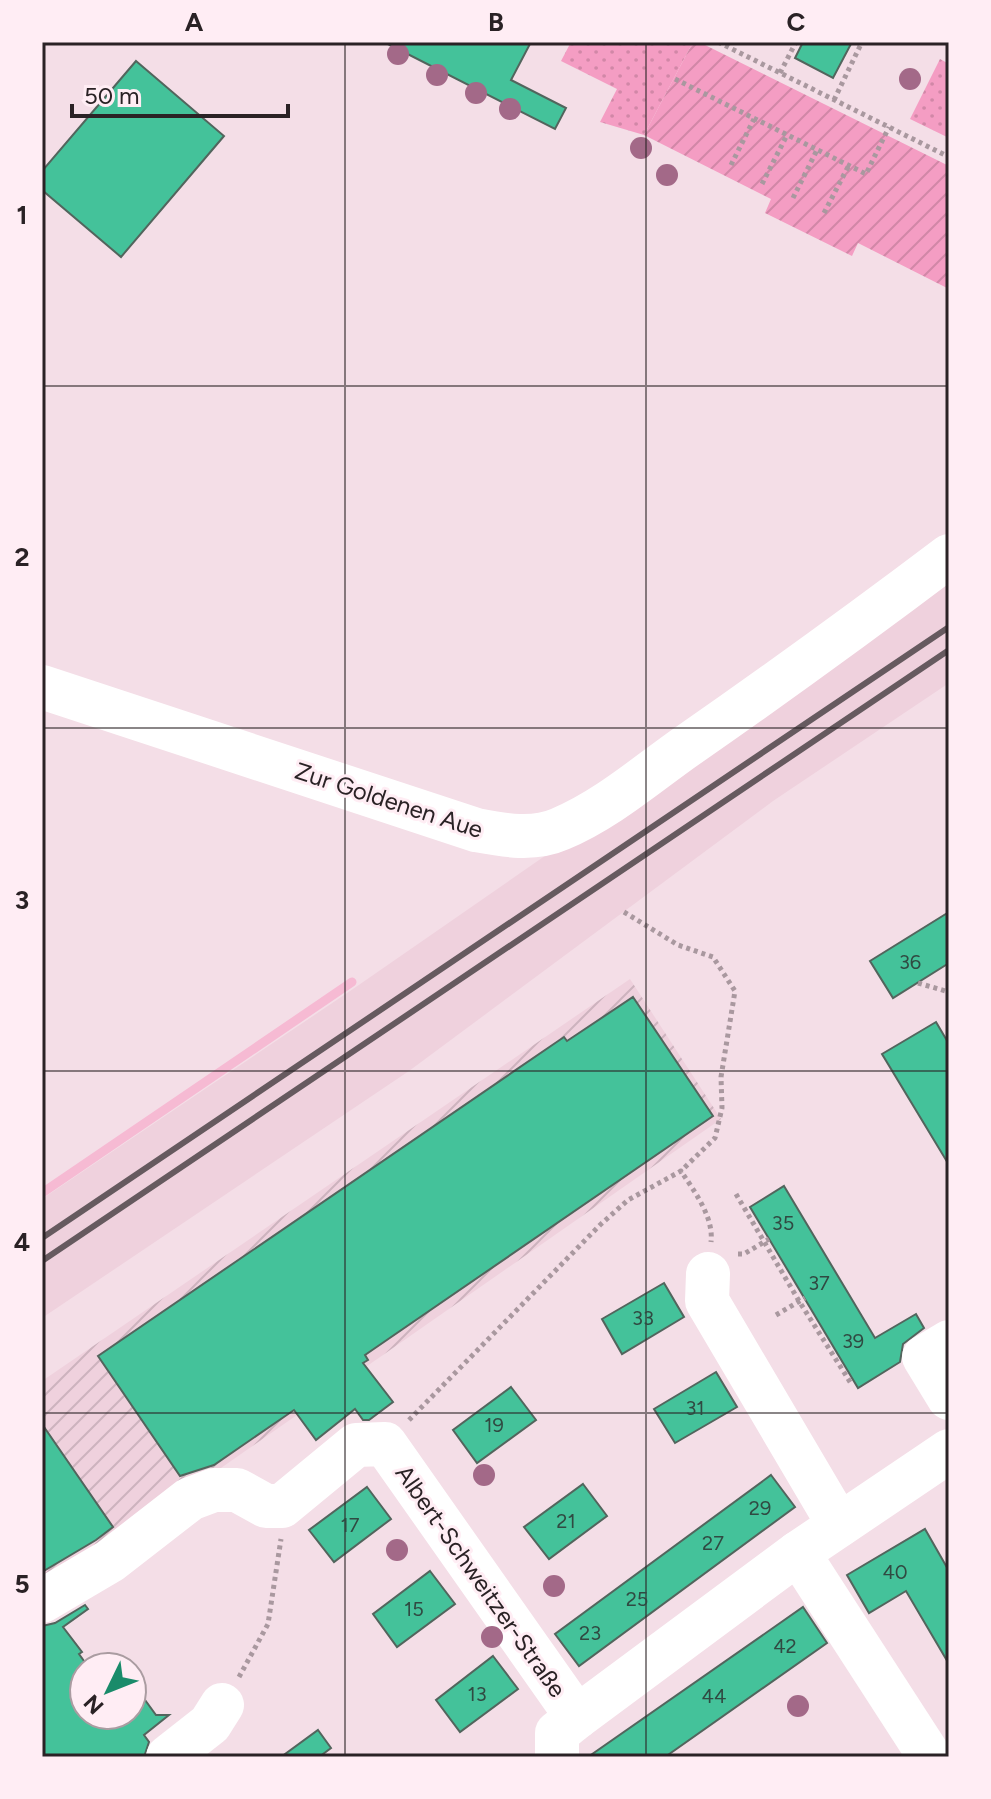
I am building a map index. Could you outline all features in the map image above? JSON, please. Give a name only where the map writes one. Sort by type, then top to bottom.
[{"type":"street","name":"Zur Goldenen Aue","points":[[42,687],[476,830],[511,836],[535,836],[559,830],[603,805],[812,659],[949,556]]},
{"type":"street","points":[[709,1264],[707,1301],[839,1525]]},
{"type":"street","points":[[949,1342],[924,1357],[949,1398]]},
{"type":"street","points":[[42,1601],[110,1561],[190,1499],[214,1490],[237,1490],[266,1506],[282,1506],[356,1445],[385,1444]]},
{"type":"street","name":"Albert-Schweitzer-Straße","points":[[385,1444],[577,1717]]},
{"type":"street","name":"Albert-Schweitzer-Straße","points":[[557,1757],[557,1733],[577,1717],[798,1553],[945,1461]]},
{"type":"street","points":[[798,1553],[930,1757]]},
{"type":"street","points":[[168,1757],[210,1724],[222,1705]]},
{"type":"path","points":[[718,42],[949,157]]},
{"type":"path","points":[[780,73],[796,42]]},
{"type":"path","points":[[834,100],[862,42]]},
{"type":"path","points":[[675,79],[866,174],[889,127]]},
{"type":"path","points":[[731,165],[754,119]]},
{"type":"path","points":[[762,184],[787,135]]},
{"type":"path","points":[[793,198],[817,150]]},
{"type":"path","points":[[824,213],[849,165]]},
{"type":"path","points":[[385,1444],[600,1225],[628,1200],[681,1171],[715,1138],[722,1108],[721,1077],[735,991],[713,957],[678,945],[624,912]]},
{"type":"path","points":[[918,983],[949,992]]},
{"type":"path","points":[[681,1171],[700,1202],[712,1233],[709,1264],[744,1254],[766,1240]]},
{"type":"path","points":[[736,1194],[852,1385]]},
{"type":"path","points":[[776,1315],[802,1300]]},
{"type":"path","points":[[222,1705],[268,1624],[283,1526]]},
{"type":"shaded area","points":[[571,42],[693,42],[644,135],[600,122],[617,89],[561,61]]},
{"type":"shaded area","points":[[693,42],[699,42],[949,166],[949,289],[858,243],[852,256],[765,213],[771,199],[644,135]]},
{"type":"shaded area","points":[[940,59],[949,64],[949,138],[910,119]]},
{"type":"shaded area","points":[[949,576],[949,683],[773,801],[409,1071],[42,1318],[42,1199],[353,989]]},
{"type":"shaded area","points":[[630,979],[721,1119],[42,1593],[42,1381]]},
{"type":"building","points":[[384,42],[531,42],[511,80],[566,108],[555,129]]},
{"type":"building","points":[[803,42],[852,42],[833,78],[795,58]]},
{"type":"building","points":[[136,61],[224,136],[121,257],[42,190],[42,171]]},
{"type":"building","points":[[949,912],[949,963],[893,998],[870,961]]},
{"type":"building","points":[[633,997],[713,1116],[365,1355],[368,1360],[363,1363],[393,1402],[369,1420],[363,1420],[355,1409],[316,1440],[294,1410],[214,1465],[180,1476],[98,1356],[564,1037],[567,1041]]},
{"type":"building","points":[[936,1022],[949,1044],[949,1165],[882,1054]]},
{"type":"building","points":[[784,1186],[875,1338],[916,1314],[924,1328],[903,1344],[900,1362],[858,1388],[750,1207]]},
{"type":"building","points":[[664,1283],[684,1317],[622,1354],[602,1319]]},
{"type":"building","points":[[716,1372],[737,1407],[675,1443],[654,1409]]},
{"type":"building","points":[[511,1387],[536,1420],[477,1463],[453,1430]]},
{"type":"building","points":[[42,1424],[113,1527],[42,1572]]},
{"type":"building","points":[[771,1475],[795,1507],[579,1666],[555,1634]]},
{"type":"building","points":[[583,1484],[607,1516],[549,1559],[524,1527]]},
{"type":"building","points":[[367,1487],[391,1519],[334,1562],[309,1530]]},
{"type":"building","points":[[925,1529],[949,1571],[949,1664],[906,1591],[869,1613],[847,1575]]},
{"type":"building","points":[[430,1571],[455,1604],[397,1647],[373,1614]]},
{"type":"building","points":[[85,1605],[88,1609],[63,1627],[81,1651],[68,1651],[68,1731],[148,1731],[148,1704],[156,1715],[169,1715],[144,1735],[149,1742],[144,1757],[42,1757],[42,1626],[55,1623]]},
{"type":"building","points":[[803,1607],[827,1643],[665,1757],[588,1757]]},
{"type":"building","points":[[493,1656],[518,1689],[460,1732],[436,1700]]},
{"type":"building","points":[[318,1730],[331,1748],[319,1757],[281,1757]]},
{"type":"waterway","points":[[42,1193],[352,982]]},
{"type":"railway","points":[[42,1238],[949,627]]},
{"type":"railway","points":[[42,1261],[949,650]]}]
